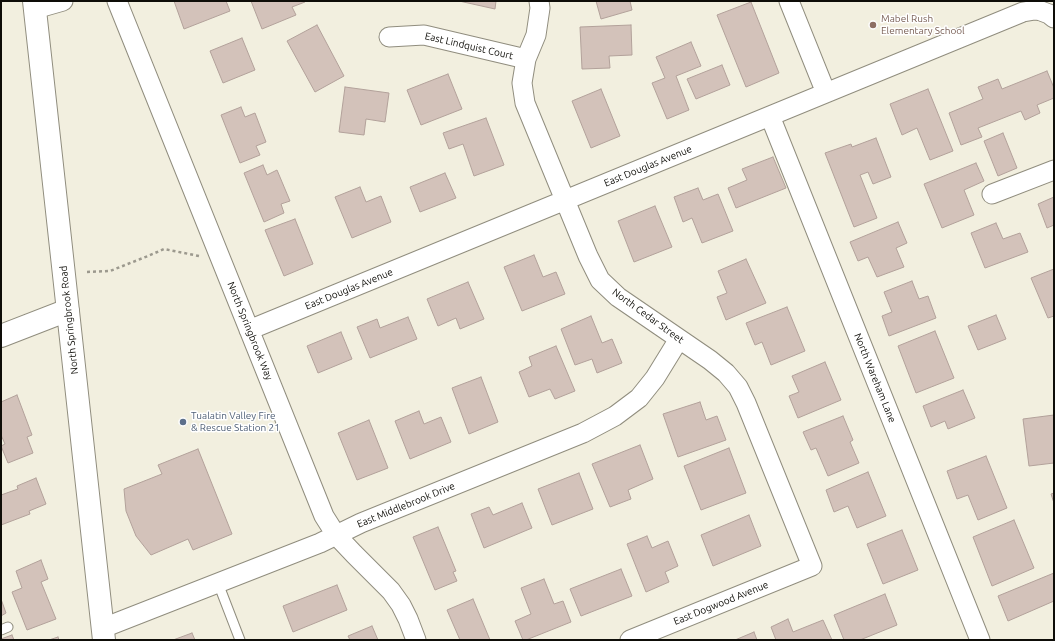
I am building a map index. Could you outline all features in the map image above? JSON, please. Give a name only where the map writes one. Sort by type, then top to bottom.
[{"type":"main road","name":"North Springbrook Road","points":[[35,5],[103,634]]},
{"type":"main road","points":[[1,336],[68,310]]},
{"type":"street","points":[[35,5],[63,1]]},
{"type":"street","name":"North Springbrook Way","points":[[117,1],[324,516],[336,535],[391,591],[401,605],[416,640]]},
{"type":"street","name":"North Cedar Street","points":[[539,1],[540,8],[536,35],[526,59],[522,83],[525,103],[588,256],[600,280],[618,297],[710,360],[726,373],[738,387],[746,403],[812,566]]},
{"type":"street","points":[[789,1],[826,93]]},
{"type":"street","name":"East Douglas Avenue","points":[[249,330],[1023,12],[1035,10],[1052,15]]},
{"type":"street","name":"East Lindquist Court","points":[[389,37],[424,35],[526,59]]},
{"type":"street","name":"North Wareham Lane","points":[[770,116],[980,640]]},
{"type":"street","points":[[992,194],[1054,170]]},
{"type":"street","name":"East Middlebrook Drive","points":[[103,634],[218,583],[316,544],[365,521],[583,433],[615,416],[639,398],[655,378],[679,339]]},
{"type":"street","name":"East Dogwood Avenue","points":[[630,640],[812,566]]},
{"type":"lane","points":[[218,583],[240,640]]},
{"type":"path","points":[[87,272],[110,271],[164,249],[199,256],[204,255]]},
{"type":"building","points":[[174,1],[226,1],[230,11],[184,29]]},
{"type":"building","points":[[251,1],[305,2],[292,7],[296,15],[262,29]]},
{"type":"building","points":[[459,1],[496,1],[495,9]]},
{"type":"building","points":[[596,1],[630,1],[632,10],[601,19]]},
{"type":"building","points":[[751,2],[779,73],[746,87],[717,15]]},
{"type":"building","points":[[317,25],[344,76],[315,92],[287,41]]},
{"type":"building","points":[[631,25],[632,55],[609,56],[610,68],[582,69],[580,27]]},
{"type":"building","points":[[242,38],[255,70],[223,83],[210,51]]},
{"type":"building","points":[[691,42],[701,66],[676,76],[689,110],[667,119],[652,83],[665,78],[656,57]]},
{"type":"building","points":[[722,65],[730,85],[696,99],[687,79]]},
{"type":"building","points":[[1047,71],[1054,88],[1054,98],[1037,105],[1040,113],[1025,120],[1021,111],[978,128],[982,137],[961,145],[949,113],[983,99],[978,87],[998,79],[1002,89]]},
{"type":"building","points":[[448,74],[462,109],[421,125],[407,90]]},
{"type":"building","points":[[345,87],[389,93],[385,122],[366,119],[364,135],[339,132]]},
{"type":"building","points":[[601,89],[620,136],[591,148],[572,101]]},
{"type":"building","points":[[928,89],[953,151],[930,160],[917,128],[902,135],[890,104]]},
{"type":"building","points":[[241,107],[245,117],[255,113],[266,142],[256,146],[260,155],[240,163],[221,115]]},
{"type":"building","points":[[486,118],[504,165],[474,176],[463,144],[449,149],[443,133]]},
{"type":"building","points":[[1003,133],[1017,168],[998,176],[984,141]]},
{"type":"building","points":[[876,138],[891,177],[873,184],[868,172],[860,175],[877,218],[854,227],[825,153],[851,144],[852,147]]},
{"type":"building","points":[[773,157],[786,188],[736,208],[728,188],[747,180],[742,169]]},
{"type":"building","points":[[976,163],[984,181],[964,190],[974,215],[942,228],[924,184]]},
{"type":"building","points":[[263,165],[267,175],[277,170],[290,201],[281,204],[284,213],[264,222],[244,173]]},
{"type":"building","points":[[445,173],[456,198],[420,212],[410,187]]},
{"type":"building","points":[[360,187],[366,202],[381,196],[391,222],[352,238],[335,197]]},
{"type":"building","points":[[698,188],[703,200],[718,194],[733,231],[702,243],[692,218],[683,222],[674,197]]},
{"type":"building","points":[[1054,197],[1054,225],[1047,228],[1038,204]]},
{"type":"building","points":[[655,206],[672,247],[634,262],[618,221]]},
{"type":"building","points":[[295,219],[313,264],[284,276],[265,230]]},
{"type":"building","points":[[898,222],[907,243],[896,248],[904,267],[877,277],[868,257],[858,261],[850,242]]},
{"type":"building","points":[[996,223],[1003,239],[1020,233],[1028,252],[985,268],[971,233]]},
{"type":"building","points":[[534,255],[543,277],[556,272],[565,294],[522,311],[504,267]]},
{"type":"building","points":[[746,259],[766,303],[726,320],[717,297],[727,293],[718,271]]},
{"type":"building","points":[[1054,269],[1054,316],[1048,318],[1031,278]]},
{"type":"building","points":[[912,281],[919,299],[928,296],[936,318],[889,336],[882,316],[892,312],[884,292]]},
{"type":"building","points":[[468,282],[484,319],[460,329],[456,318],[438,326],[427,299]]},
{"type":"building","points":[[787,307],[805,351],[771,365],[762,342],[755,345],[746,323]]},
{"type":"building","points":[[996,315],[1006,339],[978,350],[968,326]]},
{"type":"building","points":[[591,316],[602,343],[612,339],[622,363],[597,373],[592,359],[575,365],[561,329]]},
{"type":"building","points":[[408,317],[417,339],[370,358],[357,327],[377,319],[380,328]]},
{"type":"building","points":[[935,331],[954,378],[916,393],[898,346]]},
{"type":"building","points":[[341,332],[352,359],[318,373],[307,346]]},
{"type":"building","points":[[556,346],[575,391],[555,399],[550,389],[529,397],[519,372],[532,366],[529,357]]},
{"type":"building","points":[[825,362],[841,400],[798,418],[789,396],[799,392],[792,376]]},
{"type":"building","points":[[481,377],[498,422],[469,434],[452,388]]},
{"type":"building","points":[[963,390],[975,418],[948,429],[945,421],[931,427],[923,406]]},
{"type":"building","points":[[17,395],[32,435],[27,437],[33,453],[8,463],[1,446],[5,444],[1,435],[1,402]]},
{"type":"building","points":[[700,402],[706,420],[717,416],[726,440],[678,457],[663,414]]},
{"type":"building","points":[[419,411],[424,424],[441,417],[451,442],[410,459],[395,421]]},
{"type":"building","points":[[1054,415],[1054,463],[1029,466],[1023,419]]},
{"type":"building","points":[[843,416],[853,440],[850,442],[859,463],[828,476],[816,448],[811,450],[803,432]]},
{"type":"building","points":[[369,420],[388,468],[357,480],[338,433]]},
{"type":"building","points":[[640,445],[653,479],[628,490],[631,499],[610,507],[592,464]]},
{"type":"building","points":[[729,448],[746,493],[701,510],[684,466]]},
{"type":"building","points":[[198,449],[232,534],[193,550],[188,539],[151,555],[136,536],[126,511],[124,489],[162,474],[158,465]]},
{"type":"building","points":[[986,456],[1007,508],[978,520],[968,495],[957,499],[947,471]]},
{"type":"building","points":[[868,472],[886,516],[857,528],[848,506],[834,512],[826,490]]},
{"type":"building","points":[[579,473],[593,509],[552,525],[538,489]]},
{"type":"building","points":[[36,478],[46,504],[29,511],[30,514],[1,525],[1,495],[18,489],[17,486]]},
{"type":"building","points":[[1054,493],[1054,503],[1051,494]]},
{"type":"building","points":[[522,503],[532,528],[484,548],[471,514],[489,507],[493,515]]},
{"type":"building","points":[[749,515],[761,546],[713,566],[701,535]]},
{"type":"building","points":[[1014,520],[1034,568],[992,586],[973,537]]},
{"type":"building","points":[[438,527],[456,571],[453,572],[457,581],[435,590],[413,537]]},
{"type":"building","points":[[902,530],[918,570],[883,584],[867,544]]},
{"type":"building","points":[[647,536],[652,548],[668,541],[678,566],[665,572],[669,582],[646,592],[627,544]]},
{"type":"building","points":[[41,560],[48,579],[41,582],[56,619],[27,630],[12,592],[22,588],[16,571]]},
{"type":"building","points":[[621,569],[632,596],[581,616],[570,589]]},
{"type":"building","points":[[1054,573],[1054,601],[1008,621],[998,596]]},
{"type":"building","points":[[544,579],[554,604],[563,601],[571,622],[523,640],[515,621],[531,614],[521,588]]},
{"type":"building","points":[[337,585],[347,610],[293,632],[283,606]]},
{"type":"building","points":[[885,594],[897,625],[860,640],[844,640],[834,615]]},
{"type":"building","points":[[1,599],[6,613],[1,616]]},
{"type":"building","points":[[473,599],[490,640],[460,640],[447,610]]},
{"type":"building","points":[[788,619],[793,632],[823,620],[832,640],[776,640],[771,627]]},
{"type":"building","points":[[372,626],[378,640],[350,640],[348,636]]},
{"type":"building","points":[[754,632],[757,640],[735,640]]},
{"type":"building","points":[[192,633],[195,640],[173,640]]},
{"type":"building","points":[[12,635],[14,640],[1,640],[1,639]]},
{"type":"building","points":[[58,637],[59,640],[49,640]]},
{"type":"place","name":"Mabel Rush Elementary School","points":[[873,25]]},
{"type":"place","name":"Tualatin Valley Fire & Rescue Station 21","points":[[183,422]]}]
